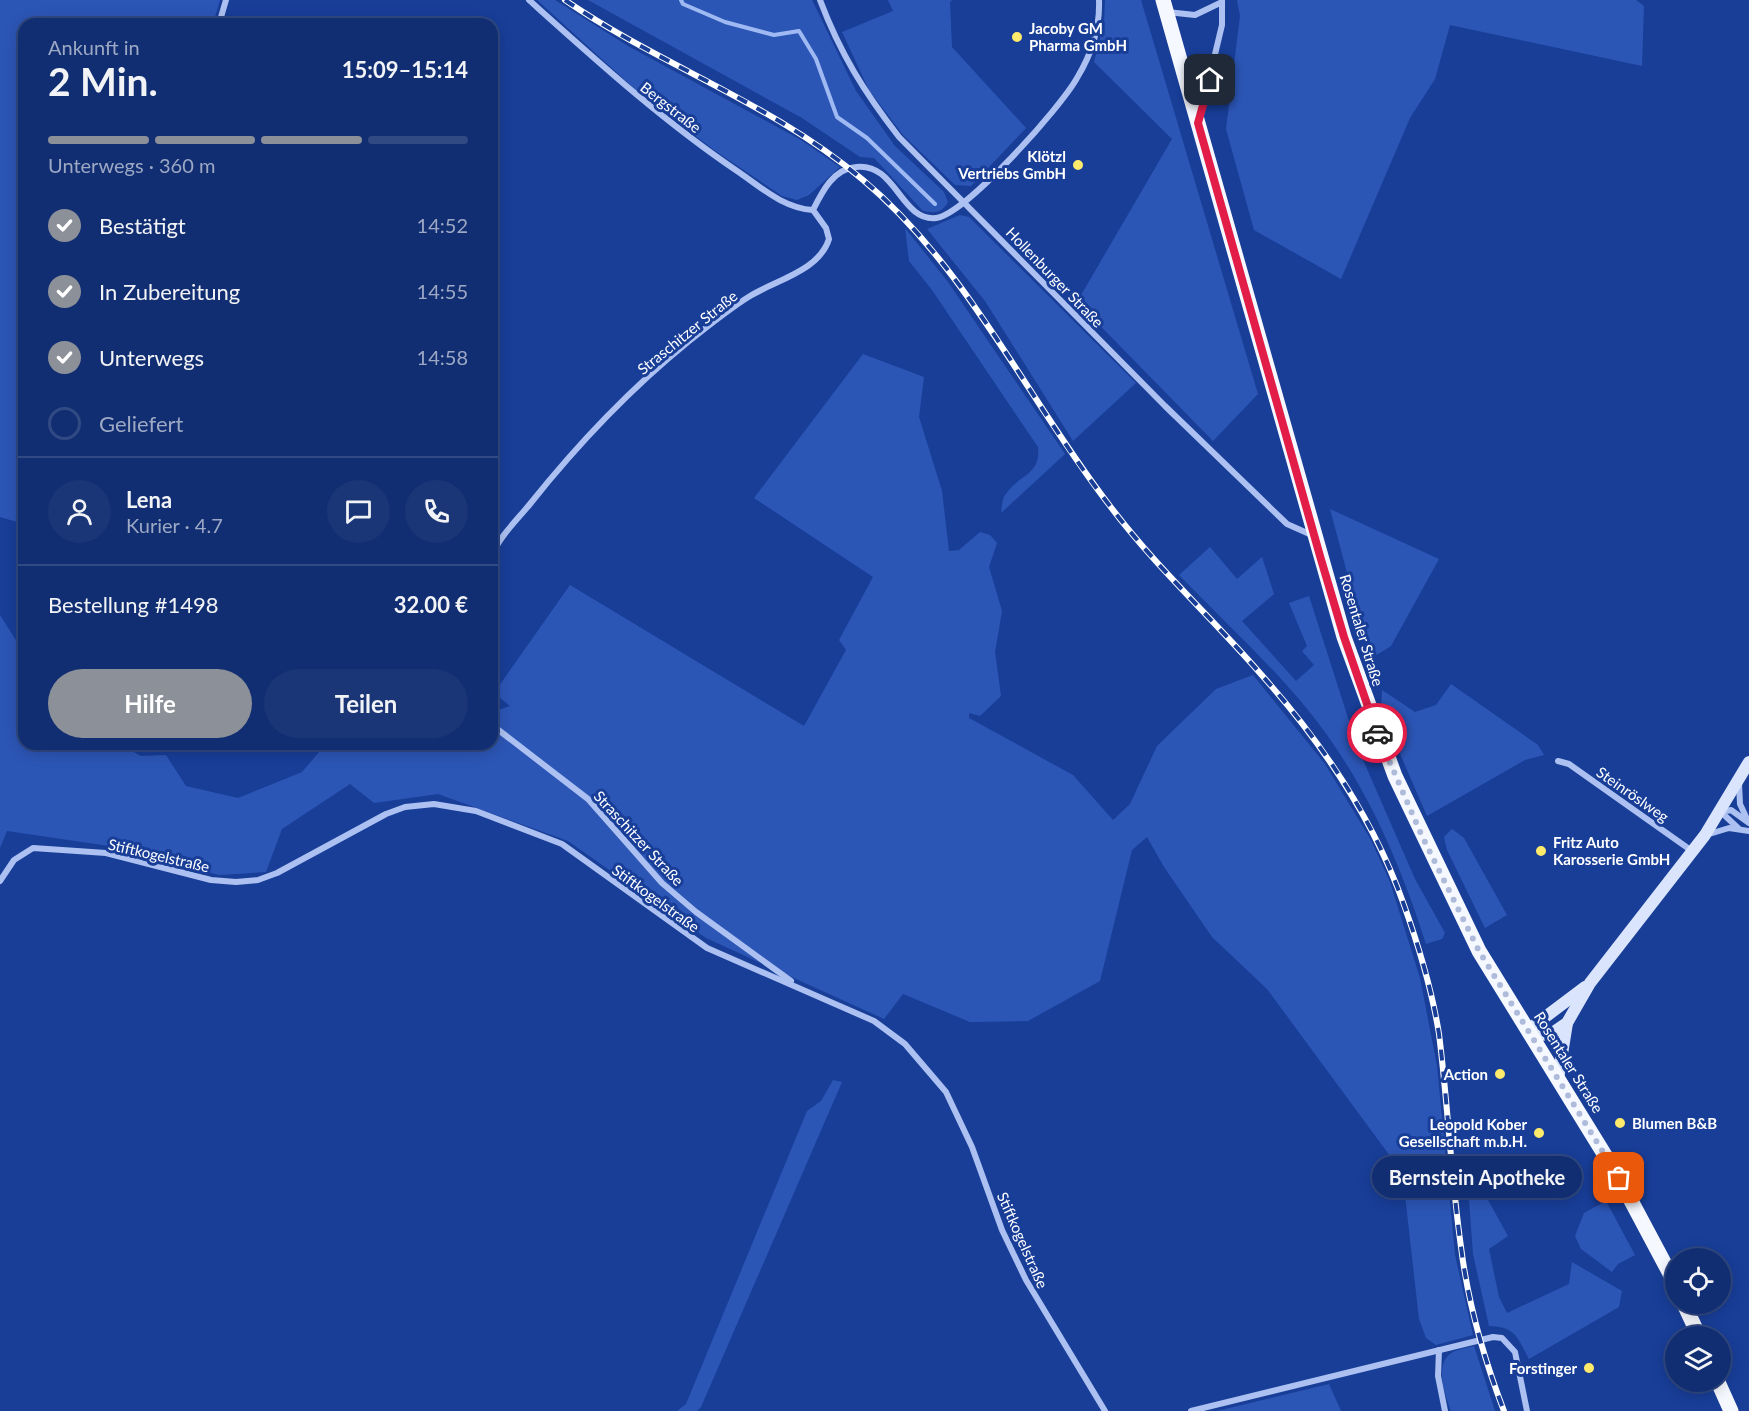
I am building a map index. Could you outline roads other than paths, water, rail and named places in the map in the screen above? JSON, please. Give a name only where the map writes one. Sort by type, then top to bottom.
[{"type":"main road","name":"Rosentaler Straße","points":[[1165,6],[1314,536],[1368,709],[1395,776],[1479,951],[1619,1178],[1665,1264]]},
{"type":"main road","points":[[1558,1079],[1567,1023],[1590,983],[1706,835],[1749,762]]},
{"type":"main road","points":[[1528,1030],[1590,983]]},
{"type":"main road","points":[[1528,1030],[1540,1035],[1551,1034],[1567,1023]]},
{"type":"main road","points":[[1722,1392],[1731,1411]]},
{"type":"street","points":[[221,18],[226,0]]},
{"type":"street","name":"Bergstraße","points":[[529,0],[631,91],[706,150],[784,202],[799,209],[813,210]]},
{"type":"street","name":"Hollenburger Straße","points":[[820,0],[836,42],[864,93],[898,137],[1165,406],[1287,524],[1314,536]]},
{"type":"street","points":[[813,210],[824,188],[835,176],[853,167],[861,166],[868,166],[881,172],[916,212],[925,217],[943,216],[965,202],[1033,134],[1077,79],[1095,38],[1099,0]]},
{"type":"street","points":[[1165,6],[1195,15],[1222,1],[1222,25],[1198,123]]},
{"type":"street","name":"Straschitzer Straße","points":[[498,546],[576,446],[687,343],[749,296],[809,265],[821,255],[829,239],[825,228],[813,210]]},
{"type":"street","name":"Straschitzer Straße","points":[[498,731],[588,799],[662,883],[696,912],[799,987]]},
{"type":"street","name":"Steinröslweg","points":[[1558,761],[1569,764],[1693,852]]},
{"type":"street","points":[[1739,780],[1740,804],[1749,822]]},
{"type":"street","name":"Stiftkogelstraße","points":[[0,881],[14,860],[33,848],[106,854],[211,879],[236,882],[258,880],[278,873],[386,814],[405,807],[434,804],[476,811],[562,844],[706,948],[874,1021],[905,1044],[946,1092],[972,1147],[1002,1230],[1026,1280],[1105,1411]]},
{"type":"street","points":[[1721,812],[1731,810],[1749,822]]},
{"type":"street","points":[[1721,812],[1737,828]]},
{"type":"street","points":[[1706,835],[1737,828],[1749,831]]},
{"type":"street","points":[[1191,1411],[1493,1337],[1508,1342],[1515,1352],[1527,1411]]},
{"type":"street","points":[[1439,1350],[1438,1376],[1445,1411]]},
{"type":"waterway","points":[[681,0],[683,4],[725,22],[774,35],[799,31],[816,59],[837,117],[867,138],[935,204]]},
{"type":"railway","points":[[565,0],[602,24],[792,129],[829,153],[863,180],[900,215],[934,253],[965,294],[1080,465],[1127,528],[1282,698],[1343,781],[1377,841],[1391,873],[1415,937],[1429,985],[1439,1034],[1464,1268],[1478,1331],[1504,1411]]},
{"type":"place","name":"Jacoby GM Pharma GmbH","points":[[1017,37]]},
{"type":"place","name":"Klötzl Vertriebs GmbH","points":[[1078,165]]},
{"type":"place","name":"Fritz Auto Karosserie GmbH","points":[[1541,851]]},
{"type":"place","name":"Action","points":[[1500,1074]]},
{"type":"place","name":"Blumen B&B","points":[[1620,1123]]},
{"type":"place","name":"Leopold Kober Gesellschaft m.b.H.","points":[[1539,1133]]},
{"type":"place","name":"Bernstein Apotheke","points":[[1619,1178]]},
{"type":"place","name":"Forstinger","points":[[1589,1368]]}]
